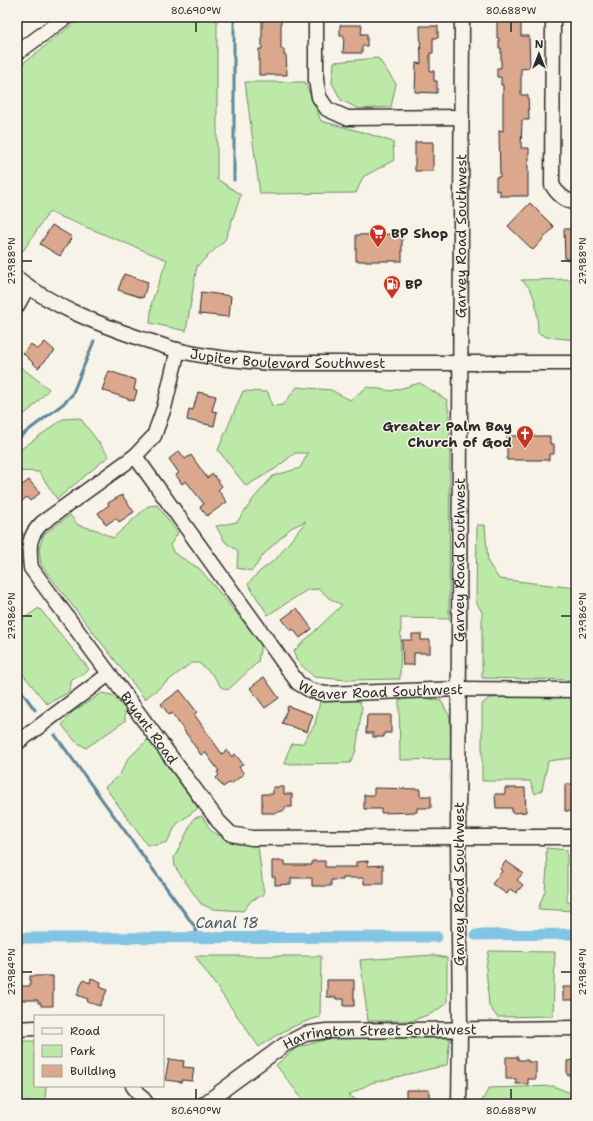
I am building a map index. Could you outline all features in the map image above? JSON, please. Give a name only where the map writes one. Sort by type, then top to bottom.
[{"type":"street","points":[[17,53],[66,17]]},
{"type":"street","points":[[316,17],[316,80],[319,97],[327,110],[347,118],[462,118]]},
{"type":"street","name":"Garvey Road Southwest","points":[[459,1104],[460,1030],[458,836],[462,17]]},
{"type":"street","points":[[553,17],[552,185],[558,195],[570,202],[576,203]]},
{"type":"street","points":[[17,306],[22,282]]},
{"type":"street","name":"Jupiter Boulevard Southwest","points":[[22,282],[78,315],[125,333],[178,350],[225,359],[271,363],[576,363]]},
{"type":"street","name":"Bryant Road","points":[[178,350],[164,408],[154,436],[135,456],[42,523],[34,531],[29,549],[31,568],[218,822],[232,834],[252,838],[458,836],[576,837]]},
{"type":"street","name":"Weaver Road Southwest","points":[[135,456],[298,683],[310,690],[325,694],[459,689],[576,690]]},
{"type":"street","points":[[17,743],[109,674]]},
{"type":"street","points":[[17,1029],[34,1028]]},
{"type":"street","name":"Harrington Street Southwest","points":[[204,1104],[284,1044],[305,1034],[326,1031],[576,1028]]},
{"type":"street","points":[[134,1087],[147,1104]]},
{"type":"green space","points":[[82,17],[217,17],[217,179],[241,195],[225,240],[197,266],[186,331],[150,323],[152,301],[167,260],[49,212],[23,251],[17,246],[17,68]]},
{"type":"green space","points":[[378,58],[396,84],[391,107],[359,109],[341,100],[332,83],[334,62]]},
{"type":"green space","points":[[245,82],[305,82],[321,121],[393,142],[394,160],[363,177],[356,193],[260,194]]},
{"type":"green space","points":[[576,279],[576,340],[547,337],[538,333],[537,311],[534,297],[531,290],[521,280]]},
{"type":"green space","points":[[17,364],[49,389],[32,408],[17,420]]},
{"type":"green space","points":[[420,383],[447,400],[450,424],[449,619],[401,618],[400,679],[348,680],[314,677],[296,660],[294,651],[342,605],[329,598],[319,589],[307,590],[268,615],[248,584],[259,572],[276,559],[306,521],[291,528],[264,554],[252,571],[237,568],[238,551],[225,542],[216,526],[237,522],[254,498],[273,476],[300,468],[308,453],[295,453],[275,469],[246,486],[218,450],[243,391],[268,392],[272,406],[283,405],[297,387],[331,390],[350,400],[367,387],[391,391]]},
{"type":"green space","points":[[80,418],[109,456],[57,499],[39,472],[20,471],[17,474],[17,452],[63,419]]},
{"type":"green space","points":[[157,505],[178,533],[170,545],[174,553],[200,569],[261,643],[258,662],[228,690],[221,687],[213,675],[199,663],[191,663],[145,699],[41,565],[39,548],[44,534],[70,515],[78,525],[97,530],[113,538],[148,506]]},
{"type":"green space","points":[[17,522],[25,538],[24,560],[17,568]]},
{"type":"green space","points":[[477,525],[485,525],[488,562],[499,579],[576,588],[576,680],[482,678],[482,612],[476,602]]},
{"type":"green space","points":[[39,608],[89,669],[85,674],[72,679],[69,692],[47,704],[17,667],[17,623]]},
{"type":"green space","points":[[102,693],[112,695],[125,709],[125,721],[86,748],[75,741],[62,725],[71,713]]},
{"type":"green space","points":[[576,695],[576,725],[572,758],[548,761],[542,790],[535,794],[530,781],[482,781],[482,704],[489,698]]},
{"type":"green space","points":[[321,697],[357,697],[362,707],[356,751],[350,763],[285,764],[287,754],[292,744],[303,743],[315,724]]},
{"type":"green space","points":[[399,697],[420,697],[441,701],[450,717],[451,759],[400,760]]},
{"type":"green space","points":[[148,739],[198,808],[177,824],[167,842],[158,845],[147,845],[105,787],[119,776],[128,759]]},
{"type":"green space","points":[[202,816],[211,831],[236,844],[258,846],[264,895],[252,900],[243,911],[213,909],[201,904],[175,867],[174,858],[194,818]]},
{"type":"green space","points":[[546,848],[567,850],[567,902],[576,902],[576,911],[538,909],[545,891],[547,868]]},
{"type":"green space","points":[[489,951],[555,952],[553,1016],[497,1017],[489,1006],[486,967]]},
{"type":"green space","points":[[433,955],[447,958],[447,1003],[433,1013],[411,1021],[368,1021],[360,960]]},
{"type":"green space","points":[[195,956],[321,956],[320,1017],[288,1029],[259,1047]]},
{"type":"green space","points":[[331,1038],[450,1038],[447,1065],[371,1083],[349,1095],[362,1104],[306,1104],[276,1065],[296,1048]]},
{"type":"green space","points":[[19,1041],[34,1041],[34,1087],[46,1087],[45,1101],[17,1102],[17,1046]]},
{"type":"green space","points":[[553,1086],[576,1095],[576,1104],[480,1104],[489,1088]]},
{"type":"building","points":[[262,17],[281,17],[281,49],[284,49],[284,55],[286,55],[287,75],[259,75],[259,49],[262,49]]},
{"type":"building","points":[[497,19],[521,19],[521,36],[529,36],[530,68],[521,69],[521,95],[528,95],[529,120],[522,120],[521,148],[529,148],[528,196],[500,196],[500,190],[496,191],[496,177],[500,177],[499,130],[503,131],[503,85],[501,85],[501,77],[497,77],[497,68],[501,68],[501,48],[499,48],[499,38],[497,38]]},
{"type":"building","points":[[340,25],[362,25],[361,34],[367,34],[367,46],[362,46],[362,53],[343,53],[344,36],[340,36]]},
{"type":"building","points":[[420,26],[438,26],[438,38],[433,38],[433,53],[430,53],[430,71],[434,71],[434,81],[437,81],[437,93],[415,92],[416,63],[421,64]]},
{"type":"building","points":[[415,142],[433,142],[433,171],[415,171]]},
{"type":"building","points":[[530,203],[554,227],[533,250],[508,226]]},
{"type":"building","points":[[52,225],[72,237],[60,256],[40,244]]},
{"type":"building","points":[[564,229],[576,229],[576,259],[565,259]]},
{"type":"building","points":[[402,234],[402,261],[356,261],[356,235]]},
{"type":"building","points":[[124,274],[148,282],[143,298],[118,290]]},
{"type":"building","points":[[201,292],[231,296],[229,317],[199,314]]},
{"type":"building","points":[[45,342],[55,351],[38,368],[23,353],[31,344],[37,350]]},
{"type":"building","points":[[109,371],[136,380],[134,390],[137,391],[134,401],[102,390]]},
{"type":"building","points":[[198,392],[216,396],[212,411],[217,412],[214,426],[187,420],[189,409],[193,410]]},
{"type":"building","points":[[507,436],[550,436],[550,444],[554,444],[554,454],[549,454],[549,460],[507,460]]},
{"type":"building","points":[[179,451],[185,459],[191,455],[207,478],[213,474],[222,486],[218,490],[227,502],[207,516],[200,507],[204,504],[186,481],[182,484],[176,475],[179,473],[169,459]]},
{"type":"building","points":[[29,480],[40,493],[30,501],[27,497],[17,505],[17,489]]},
{"type":"building","points":[[122,495],[134,512],[119,522],[116,518],[106,525],[98,513],[109,505],[108,503]]},
{"type":"building","points":[[297,608],[312,629],[300,638],[293,629],[291,631],[282,619]]},
{"type":"building","points":[[412,634],[421,634],[421,640],[430,640],[430,653],[414,653],[414,665],[403,665],[402,640],[412,640]]},
{"type":"building","points":[[264,677],[279,698],[265,708],[250,688]]},
{"type":"building","points":[[180,690],[197,712],[194,714],[222,754],[227,750],[232,757],[235,754],[243,764],[239,767],[244,774],[231,784],[229,783],[223,787],[216,778],[219,775],[217,772],[219,771],[205,752],[201,755],[172,713],[169,715],[161,704]]},
{"type":"building","points":[[288,706],[313,715],[307,732],[282,723]]},
{"type":"building","points":[[367,715],[391,715],[391,733],[384,733],[384,737],[373,737],[373,733],[366,733]]},
{"type":"building","points":[[565,784],[576,784],[576,811],[565,811]]},
{"type":"building","points":[[273,787],[284,787],[284,794],[292,794],[292,807],[285,807],[285,810],[276,813],[262,813],[262,794],[273,794]]},
{"type":"building","points":[[374,788],[420,789],[420,796],[431,796],[431,808],[417,808],[417,812],[381,813],[381,809],[364,809],[364,795],[374,795]]},
{"type":"building","points":[[505,788],[525,788],[526,812],[512,813],[512,808],[496,808],[495,794],[505,794]]},
{"type":"building","points":[[272,861],[285,861],[285,865],[312,865],[312,861],[325,861],[325,867],[356,867],[356,862],[368,861],[368,866],[383,865],[383,884],[364,884],[364,878],[343,878],[343,880],[331,880],[331,886],[312,886],[312,878],[291,878],[291,884],[275,885],[275,877],[272,877]]},
{"type":"building","points":[[506,861],[523,873],[517,880],[523,885],[516,893],[510,889],[507,894],[492,884],[502,871],[500,869]]},
{"type":"building","points":[[30,976],[53,976],[53,1006],[41,1006],[41,1003],[38,1003],[38,1000],[17,1000],[17,986],[30,986]]},
{"type":"building","points":[[91,978],[101,982],[100,987],[107,990],[100,1006],[87,1002],[88,999],[77,995],[83,980],[90,983]]},
{"type":"building","points":[[327,980],[354,980],[354,1006],[344,1006],[344,999],[327,997]]},
{"type":"building","points":[[563,987],[576,987],[576,1000],[563,1000]]},
{"type":"building","points":[[506,1057],[518,1057],[518,1060],[536,1062],[536,1079],[528,1079],[528,1084],[516,1084],[516,1079],[506,1079]]},
{"type":"building","points":[[169,1059],[184,1061],[183,1067],[194,1068],[192,1081],[182,1080],[181,1082],[165,1080]]},
{"type":"building","points":[[576,1060],[576,1075],[567,1075],[567,1061]]},
{"type":"building","points":[[406,1090],[429,1090],[429,1101],[420,1101],[420,1104],[406,1104]]},
{"type":"waterway","points":[[234,17],[234,180]]},
{"type":"waterway","points":[[17,439],[63,404],[72,395],[94,341]]},
{"type":"waterway","points":[[17,685],[35,710]]},
{"type":"waterway","points":[[55,735],[195,927],[197,938]]},
{"type":"waterway","name":"Canal 18","points":[[476,935],[576,934]]},
{"type":"waterway","name":"Canal 18","points":[[17,938],[437,937]]},
{"type":"place","name":"BP Shop","points":[[378,248]]},
{"type":"place","name":"BP","points":[[392,299]]},
{"type":"place","name":"Greater Palm Bay Church of God","points":[[525,449]]}]
